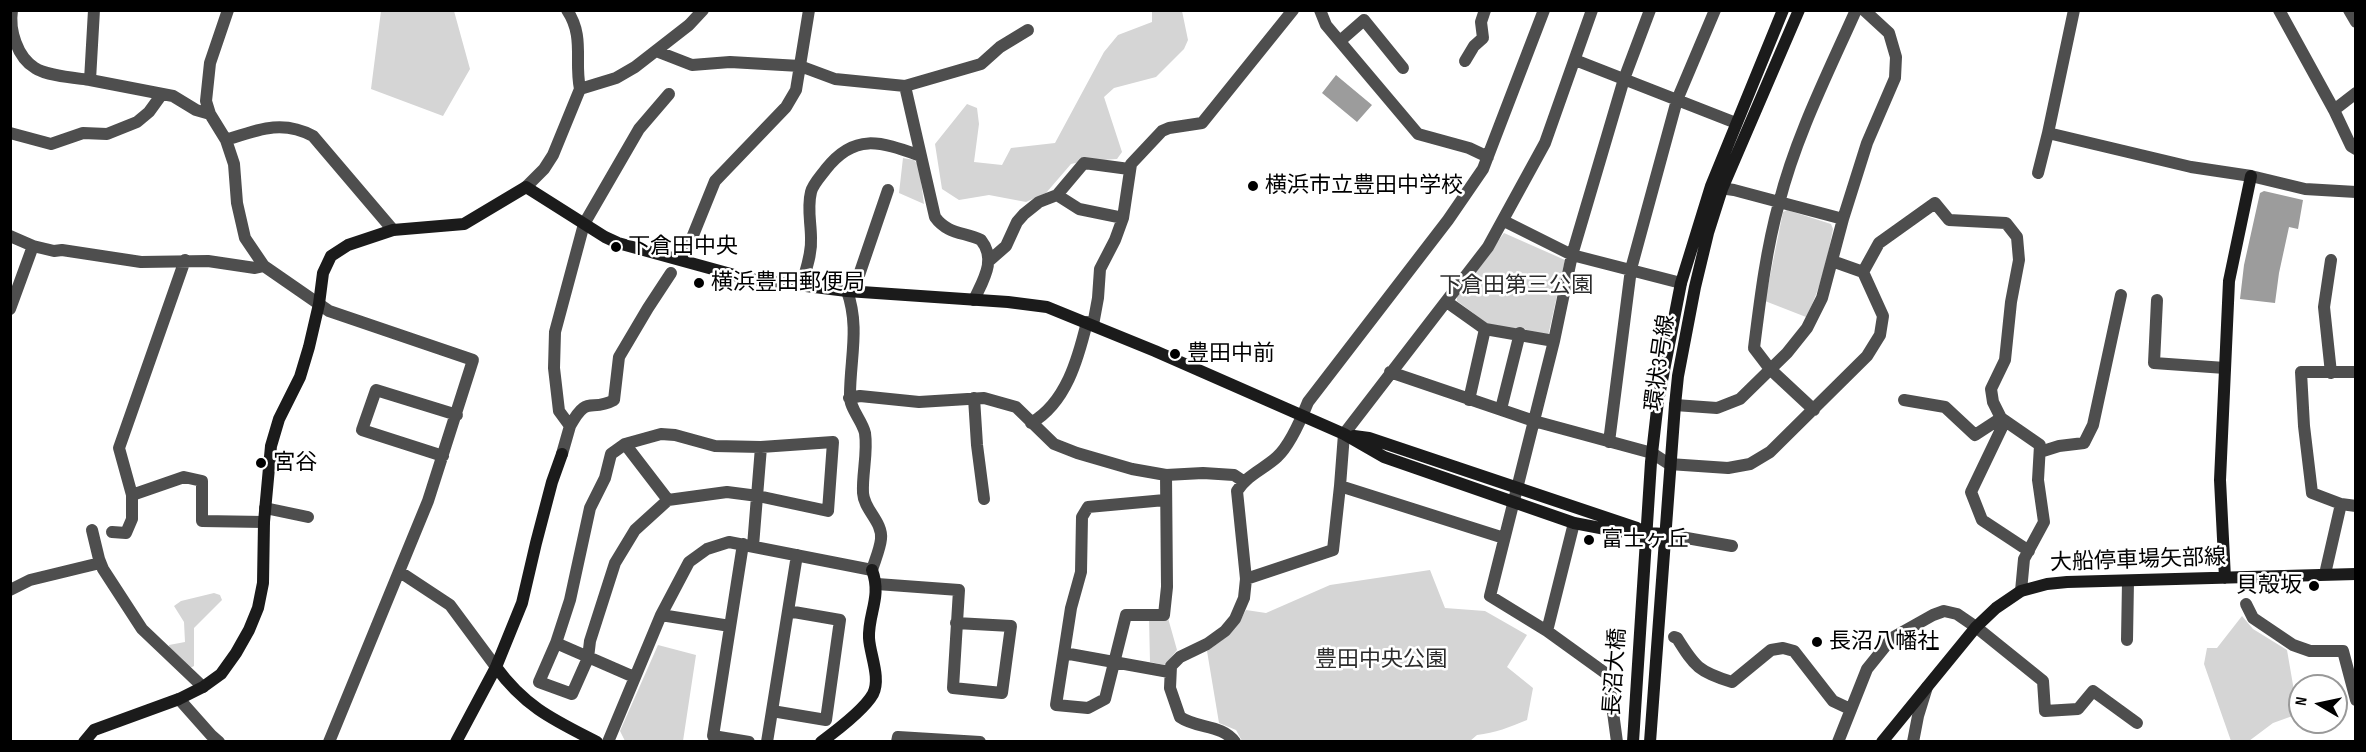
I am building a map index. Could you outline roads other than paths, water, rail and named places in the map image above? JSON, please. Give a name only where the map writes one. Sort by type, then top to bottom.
[{"type":"street","points":[[12,10],[11,27],[17,45],[24,57],[35,68],[173,96],[196,110],[210,114]]},
{"type":"street","points":[[90,80],[94,10]]},
{"type":"street","points":[[228,10],[210,63],[206,101],[210,114],[226,140],[234,164],[240,223],[245,238],[264,266],[329,311],[473,360],[443,456],[400,572],[329,741]]},
{"type":"street","points":[[84,741],[94,730],[179,699],[203,687],[221,674],[236,653],[258,608],[263,583],[264,522],[271,446],[279,419],[300,377],[319,304],[323,273],[331,256],[348,245],[393,230],[464,224],[526,187],[544,169],[553,155],[580,89],[579,39],[576,25],[567,10]]},
{"type":"street","points":[[580,89],[616,78],[635,67],[689,25],[703,10]]},
{"type":"street","points":[[683,260],[715,181],[786,107],[796,90],[809,10]]},
{"type":"street","points":[[1031,423],[1044,416],[1057,400],[1078,359],[1098,298],[1100,269],[1123,218],[1129,169],[1133,159],[1162,131],[1169,128],[1198,125],[1206,120],[1293,10]]},
{"type":"street","points":[[1320,10],[1326,25],[1418,134],[1469,148],[1488,157]]},
{"type":"street","points":[[1465,61],[1474,46],[1483,38],[1480,22],[1485,10]]},
{"type":"street","points":[[1235,741],[1231,736],[1218,730],[1188,723],[1180,717],[1170,688],[1169,672],[1175,660],[1207,644],[1230,626],[1241,608],[1246,579],[1237,491],[1243,481],[1279,455],[1308,402],[1448,220],[1483,169],[1544,10]]},
{"type":"street","points":[[1246,579],[1333,550],[1344,434],[1390,372],[1447,302],[1488,247],[1504,221],[1545,143],[1592,10]]},
{"type":"street","points":[[1617,741],[1608,675],[1547,631],[1490,596],[1554,341],[1572,255],[1624,79],[1650,10]]},
{"type":"street","points":[[1609,442],[1631,269],[1677,100],[1715,10]]},
{"type":"street","name":"環状3号線","points":[[1650,741],[1669,464],[1678,376],[1717,188],[1736,123],[1783,10]]},
{"type":"street","name":"環状3号線","points":[[1642,605],[1652,453],[1658,401],[1680,283],[1717,188],[1799,10]]},
{"type":"street","points":[[1814,410],[1770,369],[1754,348],[1760,301],[1779,202],[1804,128],[1856,10]]},
{"type":"street","points":[[1675,405],[1717,408],[1729,404],[1757,384],[1787,353],[1806,328],[1822,298],[1843,219],[1868,143],[1895,78],[1896,57],[1889,33],[1864,10]]},
{"type":"street","points":[[2038,173],[2074,10]]},
{"type":"street","points":[[2279,10],[2355,150]]},
{"type":"street","points":[[2349,10],[2355,22]]},
{"type":"street","points":[[1340,41],[1365,20],[1403,68]]},
{"type":"street","points":[[656,51],[692,65],[730,62],[800,66],[835,79],[905,86],[981,64],[1000,47],[1028,30]]},
{"type":"street","points":[[1575,60],[1736,123]]},
{"type":"street","points":[[905,86],[930,200],[939,223],[951,231],[981,240],[989,252],[990,261]]},
{"type":"street","points":[[2334,110],[2355,93]]},
{"type":"street","points":[[10,133],[51,144],[83,133],[106,134],[137,122],[149,112],[162,94]]},
{"type":"street","points":[[570,426],[559,411],[554,368],[555,332],[585,224],[639,129],[669,94]]},
{"type":"street","points":[[226,140],[280,126],[300,129],[313,136],[393,230]]},
{"type":"street","points":[[2048,133],[2191,167],[2252,176],[2305,189],[2355,192]]},
{"type":"street","points":[[802,284],[812,241],[809,208],[812,190],[834,159],[847,147],[863,144],[881,144],[921,156]]},
{"type":"street","points":[[974,300],[990,261],[1006,246],[1017,222],[1039,202],[1057,195],[1084,163],[1129,169]]},
{"type":"street","points":[[2225,578],[2220,480],[2229,280],[2252,176]]},
{"type":"street","points":[[526,187],[618,243],[749,279],[847,291],[1047,307],[1090,323],[1344,434],[1384,457],[1574,523],[1616,531],[1647,531]]},
{"type":"street","points":[[1717,188],[1843,219]]},
{"type":"street","points":[[847,291],[858,278],[888,190]]},
{"type":"street","points":[[1057,195],[1079,209],[1123,218]]},
{"type":"street","points":[[1863,272],[1879,243],[1935,203],[1949,220],[2006,223],[2018,237],[2019,260],[2011,302],[2005,360],[1990,389],[1992,402],[2003,419],[2040,446],[2038,480],[2044,522],[2024,559],[2021,591]]},
{"type":"street","points":[[1504,221],[1572,255],[1680,283]]},
{"type":"street","points":[[10,236],[33,246],[141,262],[185,260],[255,268],[264,266]]},
{"type":"street","points":[[10,309],[33,246]]},
{"type":"street","points":[[112,532],[126,532],[132,519],[132,495],[120,448],[185,260]]},
{"type":"street","points":[[2331,260],[2324,307],[2331,373]]},
{"type":"street","points":[[1390,372],[1534,422],[1652,453],[1669,464],[1728,468],[1750,464],[1770,452],[1814,410],[1867,356],[1880,335],[1883,316],[1863,272],[1833,261]]},
{"type":"street","points":[[456,741],[496,667],[522,603],[538,532],[570,426],[579,409],[590,404],[606,404],[614,400],[619,357],[671,273]]},
{"type":"street","points":[[821,741],[860,708],[873,694],[876,683],[869,637],[877,584],[872,570],[881,537],[875,519],[868,512],[863,495],[865,431],[849,398],[854,354],[854,309],[847,291]]},
{"type":"street","points":[[2040,452],[2059,446],[2084,443],[2093,425],[2121,296]]},
{"type":"street","points":[[2157,300],[2154,363],[2225,368]]},
{"type":"street","points":[[1447,302],[1485,329],[1520,333],[1554,341]]},
{"type":"street","points":[[1469,400],[1485,329]]},
{"type":"street","points":[[1501,409],[1520,333]]},
{"type":"street","points":[[2355,372],[2301,372],[2304,426],[2312,493],[2341,504],[2355,506]]},
{"type":"street","points":[[443,456],[362,430],[372,400],[376,390],[457,415]]},
{"type":"street","points":[[849,398],[860,396],[919,402],[984,398],[1016,407],[1054,444],[1077,453],[1132,469],[1166,475],[1203,473],[1233,475],[1243,481]]},
{"type":"street","points":[[974,398],[984,500]]},
{"type":"street","points":[[1904,400],[1945,407],[1975,435],[2003,419]]},
{"type":"street","points":[[2003,419],[1971,492],[1982,520],[2029,551]]},
{"type":"street","points":[[661,434],[675,435],[715,446],[761,447],[834,442],[828,511],[758,496],[727,492],[668,500],[635,530],[615,562],[590,641],[588,658],[572,694],[539,682],[556,644],[570,600],[590,508],[605,478],[611,454],[625,444],[661,434]]},
{"type":"street","points":[[1344,434],[1369,438],[1647,531],[1732,546]]},
{"type":"street","points":[[625,444],[668,500]]},
{"type":"street","points":[[749,741],[713,736],[730,626],[758,496],[761,447]]},
{"type":"street","points":[[1165,500],[1088,507],[1082,517],[1082,572],[1071,608],[1056,705],[1088,708],[1106,699],[1126,615],[1164,615],[1167,587],[1166,475]]},
{"type":"street","points":[[132,495],[184,477],[202,481],[202,521],[264,522]]},
{"type":"street","points":[[1340,486],[1504,538]]},
{"type":"street","points":[[2325,574],[2341,504]]},
{"type":"street","points":[[265,508],[308,517]]},
{"type":"street","points":[[1547,631],[1574,523]]},
{"type":"street","points":[[92,530],[100,563],[142,629],[203,687]]},
{"type":"street","points":[[608,741],[661,615],[689,562],[707,549],[729,542],[872,570]]},
{"type":"street","points":[[767,741],[797,555]]},
{"type":"street","points":[[10,590],[30,580],[100,563]]},
{"type":"street","points":[[400,572],[450,605],[510,687],[527,703],[558,722],[597,741]]},
{"type":"street","name":"大船停車場矢部線","points":[[1882,741],[1976,627],[2007,599],[2021,591],[2047,584],[2067,582],[2355,574]]},
{"type":"street","points":[[2127,640],[2128,581]]},
{"type":"street","points":[[877,584],[959,590],[956,623],[953,688],[1002,693],[1011,626],[956,623]]},
{"type":"street","points":[[2246,604],[2253,618],[2293,645],[2310,651],[2343,651],[2355,700]]},
{"type":"street","name":"長沼大橋","points":[[1633,741],[1642,605]]},
{"type":"street","points":[[772,711],[826,720],[840,620],[788,610]]},
{"type":"street","points":[[1838,741],[1867,669],[1892,638],[1944,611],[1957,614],[1976,627],[2043,681],[2045,711],[2078,709],[2092,691],[2137,723]]},
{"type":"street","points":[[661,615],[730,626]]},
{"type":"street","points":[[1674,637],[1677,638],[1692,663],[1712,676],[1732,682],[1772,650],[1783,648],[1794,651],[1833,701],[1850,709]]},
{"type":"street","points":[[556,644],[634,676]]},
{"type":"street","points":[[1064,653],[1169,672]]},
{"type":"street","points":[[1913,741],[1918,716],[1929,683]]},
{"type":"street","points":[[179,699],[219,741]]},
{"type":"street","points":[[897,741],[898,737],[980,741]]},
{"type":"place","name":"横浜市立豊田中学校","points":[[1253,186]]},
{"type":"place","name":"下倉田中央","points":[[616,247]]},
{"type":"place","name":"横浜豊田郵便局","points":[[699,283]]},
{"type":"place","name":"豊田中前","points":[[1175,354]]},
{"type":"place","name":"宮谷","points":[[261,463]]},
{"type":"place","name":"富士ヶ丘","points":[[1589,540]]},
{"type":"place","name":"貝殻坂","points":[[2314,586]]},
{"type":"place","name":"長沼八幡社","points":[[1817,642]]},
{"type":"park label","name":"下倉田第三公園","points":[[1516,286]]},
{"type":"park label","name":"豊田中央公園","points":[[1381,660]]}]
